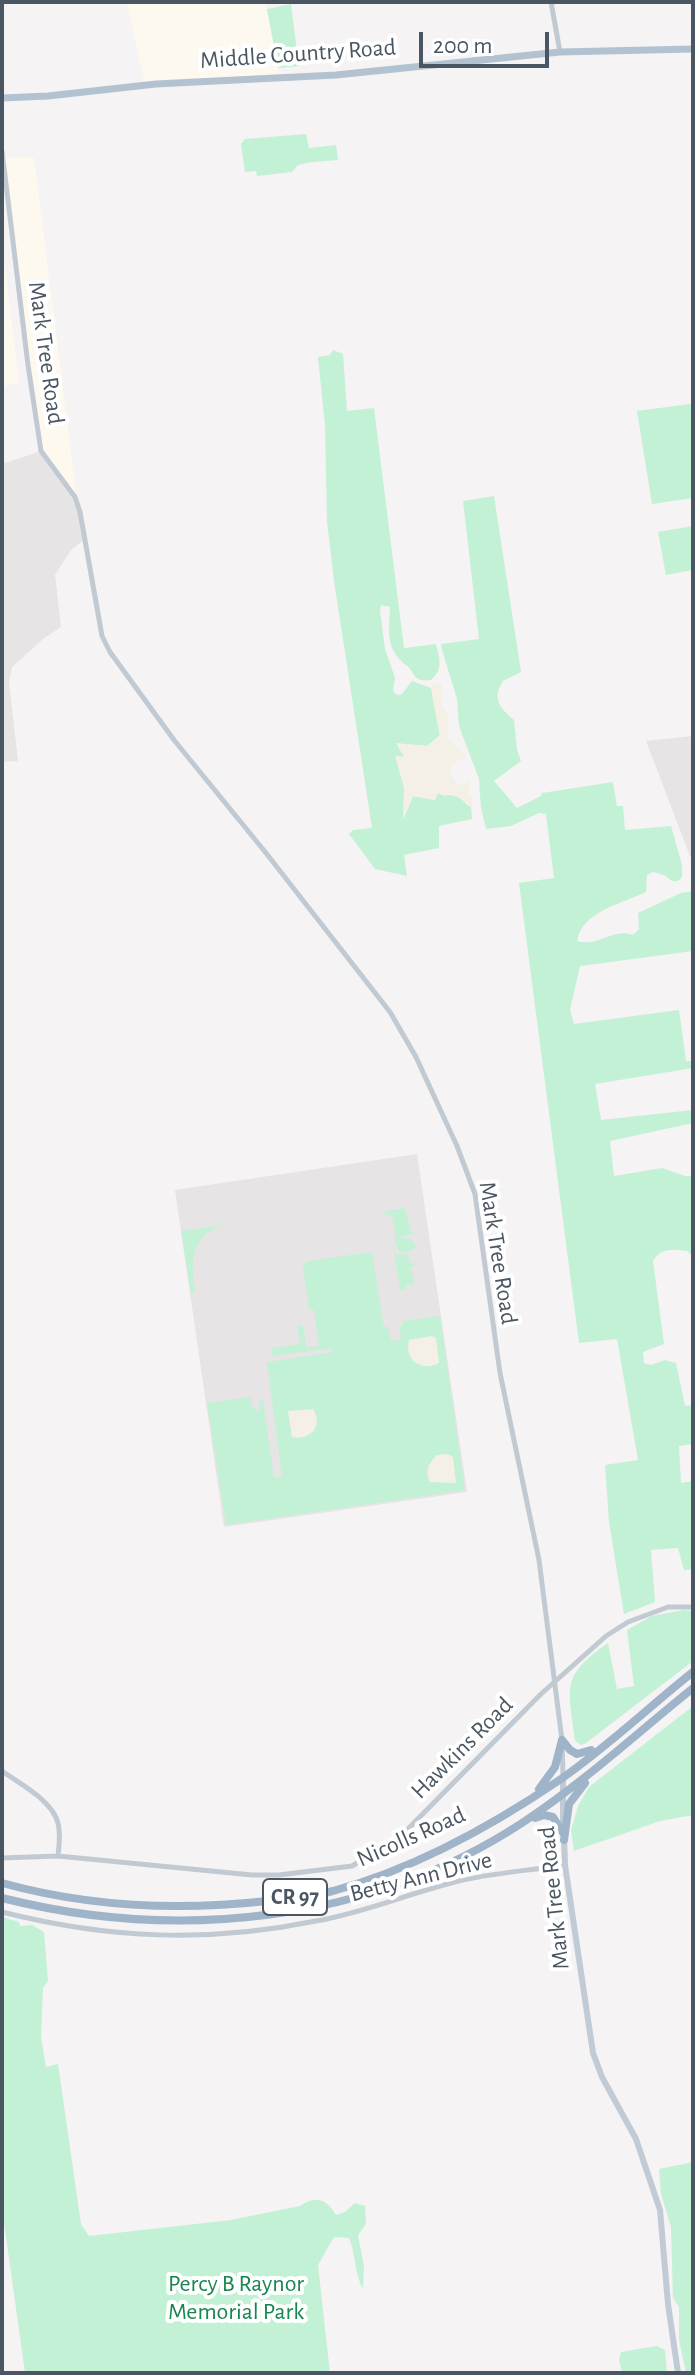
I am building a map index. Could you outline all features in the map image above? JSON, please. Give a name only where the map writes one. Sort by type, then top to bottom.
[{"type":"highway","name":"Nicolls Road","points":[[2,1883],[73,1898],[166,1907],[212,1907],[297,1897],[355,1883],[433,1852],[500,1818],[563,1777],[693,1672]]},
{"type":"highway","name":"Nicolls Road","points":[[2,1898],[65,1912],[129,1920],[211,1921],[253,1917],[357,1897],[481,1847],[523,1822],[607,1761],[693,1688]]},
{"type":"highway","points":[[562,1740],[577,1754],[602,1745]]},
{"type":"highway","points":[[525,1802],[551,1775],[562,1740]]},
{"type":"highway","points":[[564,1838],[569,1804],[607,1761]]},
{"type":"highway","points":[[481,1847],[546,1802],[563,1777]]},
{"type":"highway","points":[[523,1822],[541,1815],[550,1816],[559,1823],[564,1838]]},
{"type":"main road","name":"Middle Country Road","points":[[2,98],[148,84],[336,75],[560,52],[693,49]]},
{"type":"main road","name":"Mark Tree Road","points":[[563,1777],[565,1865],[593,2053],[602,2077],[636,2139],[660,2210],[678,2373]]},
{"type":"street","points":[[551,2],[560,52]]},
{"type":"street","name":"Mark Tree Road","points":[[2,151],[41,451],[75,497],[80,512],[102,636],[110,652],[177,744],[390,1012],[443,1111],[475,1194],[500,1373],[534,1531],[555,1680],[563,1777]]},
{"type":"street","name":"Hawkins Road","points":[[2,1858],[58,1856],[252,1875],[352,1866],[400,1837],[555,1680],[589,1650],[628,1622],[668,1607],[693,1607]]},
{"type":"street","points":[[2,1771],[54,1814],[59,1827],[58,1856]]},
{"type":"street","name":"Betty Ann Drive","points":[[2,1912],[135,1935],[245,1932],[346,1915],[453,1882],[565,1865]]},
{"type":"shaded area","points":[[127,2],[266,2],[279,74],[144,82]]},
{"type":"shaded area","points":[[3,157],[34,158],[76,492],[72,493],[41,451]]},
{"type":"shaded area","points":[[2,241],[19,382],[2,387]]},
{"type":"shaded area","points":[[41,451],[75,497],[86,538],[71,550],[55,575],[61,627],[12,667],[9,683],[18,761],[2,762],[2,464]]},
{"type":"shaded area","points":[[693,736],[693,864],[646,741]]},
{"type":"shaded area","points":[[417,1154],[467,1492],[224,1527],[175,1190]]},
{"type":"green space","points":[[291,4],[299,66],[278,68],[267,9]]},
{"type":"green space","points":[[306,134],[309,148],[336,145],[338,160],[298,165],[292,172],[257,176],[256,171],[245,172],[241,144],[245,139]]},
{"type":"green space","points":[[333,350],[343,354],[347,411],[374,408],[404,648],[436,644],[439,659],[439,668],[431,680],[420,680],[415,676],[394,653],[390,639],[390,607],[381,605],[385,649],[395,678],[393,691],[397,695],[402,694],[412,681],[431,688],[441,734],[427,746],[398,744],[405,758],[396,756],[404,787],[404,817],[413,796],[435,800],[438,792],[459,797],[471,807],[472,819],[439,826],[439,848],[404,855],[407,876],[375,869],[349,834],[353,830],[372,828],[327,521],[325,425],[318,357],[330,355]]},
{"type":"green space","points":[[690,404],[693,410],[693,498],[652,504],[637,411]]},
{"type":"green space","points":[[494,496],[521,672],[503,681],[498,698],[502,708],[514,720],[521,761],[494,781],[517,808],[542,793],[613,782],[617,806],[623,806],[625,830],[671,826],[682,865],[682,877],[672,881],[653,872],[647,875],[646,892],[595,916],[580,931],[577,941],[591,942],[626,933],[633,935],[639,929],[638,913],[681,893],[693,891],[693,951],[580,966],[570,1010],[574,1024],[679,1010],[686,1061],[693,1061],[693,1068],[595,1084],[601,1120],[693,1110],[693,1123],[610,1141],[614,1176],[662,1168],[693,1176],[693,1257],[688,1251],[668,1250],[653,1261],[664,1344],[643,1352],[644,1363],[651,1365],[665,1360],[676,1363],[685,1406],[693,1405],[693,1444],[679,1446],[681,1483],[693,1481],[693,1569],[684,1570],[678,1548],[651,1550],[655,1602],[624,1614],[609,1522],[605,1465],[638,1460],[617,1339],[579,1343],[519,883],[554,878],[546,814],[539,813],[511,826],[486,829],[479,779],[459,726],[457,699],[441,644],[479,639],[463,501]]},
{"type":"green space","points":[[693,526],[693,570],[666,575],[658,532]]},
{"type":"green space","points":[[405,1208],[411,1232],[416,1234],[398,1237],[412,1240],[416,1246],[413,1250],[399,1252],[393,1218],[386,1214],[381,1218],[386,1211]]},
{"type":"green space","points":[[223,1225],[204,1236],[195,1251],[195,1291],[191,1294],[181,1231]]},
{"type":"green space","points":[[394,1251],[397,1255],[408,1254],[410,1263],[419,1264],[411,1266],[414,1284],[406,1285],[406,1289],[400,1290]]},
{"type":"green space","points":[[372,1252],[383,1323],[388,1327],[391,1341],[401,1339],[399,1326],[403,1326],[402,1321],[440,1316],[465,1490],[226,1525],[207,1403],[250,1397],[252,1407],[259,1412],[259,1401],[263,1400],[274,1478],[282,1477],[267,1362],[333,1352],[332,1348],[273,1356],[271,1348],[300,1344],[297,1326],[303,1325],[306,1347],[319,1346],[314,1310],[309,1310],[303,1265],[309,1261]]},
{"type":"green space","points":[[693,1611],[693,1661],[586,1743],[581,1745],[575,1741],[570,1696],[574,1675],[581,1665],[608,1643],[617,1689],[634,1686],[627,1630],[652,1616]]},
{"type":"green space","points":[[693,1706],[693,1815],[660,1821],[574,1851],[571,1830],[578,1806],[589,1787]]},
{"type":"green space","name":"Percy B Raynor Memorial Park","points":[[2,1917],[19,1922],[20,1926],[32,1925],[44,1932],[48,1981],[43,1988],[41,2037],[46,2067],[58,2064],[81,2224],[89,2236],[231,2220],[316,2200],[329,2205],[336,2215],[355,2203],[365,2206],[366,2224],[358,2235],[364,2267],[363,2289],[349,2238],[334,2237],[318,2265],[330,2373],[25,2373],[2,2208]]},
{"type":"green space","points":[[693,2162],[693,2373],[686,2373],[679,2340],[679,2307],[673,2298],[671,2227],[661,2194],[659,2169]]},
{"type":"green space","points":[[657,2346],[665,2350],[667,2373],[622,2373],[621,2352]]},
{"type":"sand","points":[[433,682],[442,685],[441,704],[448,716],[448,739],[467,757],[452,764],[450,772],[456,784],[463,785],[469,781],[472,807],[454,796],[438,793],[435,800],[413,796],[403,820],[404,787],[395,756],[404,757],[396,743],[427,746],[440,737],[432,695]]},
{"type":"sand","points":[[436,1338],[439,1363],[426,1366],[416,1363],[409,1354],[409,1340]]},
{"type":"sand","points":[[313,1409],[317,1421],[313,1431],[304,1437],[292,1437],[288,1411]]},
{"type":"sand","points":[[437,1455],[453,1457],[456,1483],[430,1482],[427,1471],[430,1464]]}]
